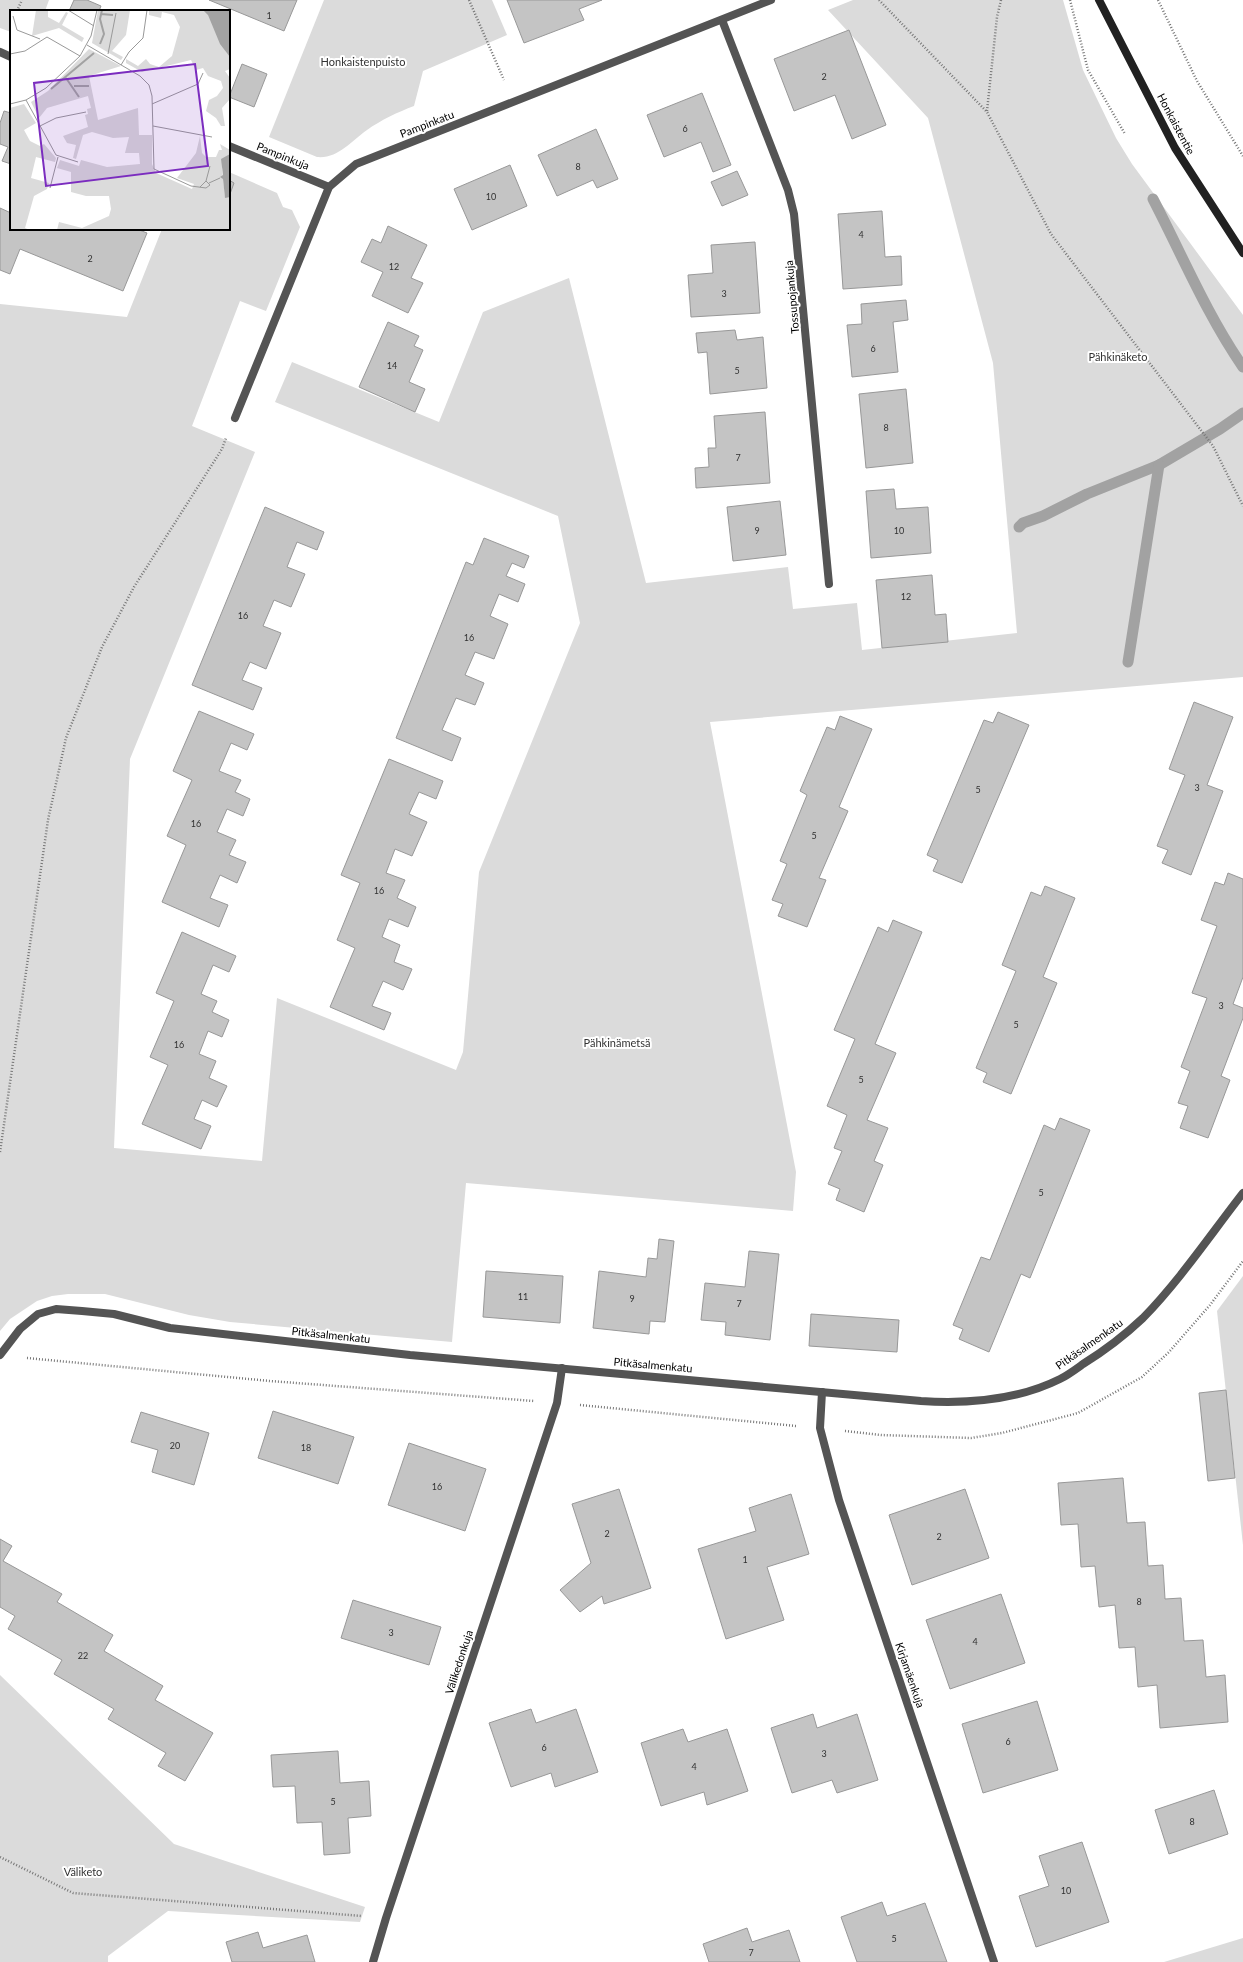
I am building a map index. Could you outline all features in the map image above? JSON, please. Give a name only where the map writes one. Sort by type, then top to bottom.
[{"type":"street","name":"Pampinkatu","points":[[235,418],[328,187],[356,164],[772,0]]},
{"type":"street","name":"Honkaistentie","points":[[1099,0],[1175,148],[1243,253]]},
{"type":"street","name":"Tossupojankuja","points":[[722,20],[788,190],[794,214],[829,584]]},
{"type":"street","points":[[0,52],[10,57]]},
{"type":"street","name":"Pampinkuja","points":[[230,146],[328,187]]},
{"type":"street","name":"Pitkäsalmenkatu","points":[[2,1352],[20,1329],[38,1314],[56,1309],[114,1314],[170,1328],[410,1355],[921,1402],[956,1402],[991,1399],[1025,1392],[1060,1379],[1093,1358],[1143,1318],[1175,1280],[1243,1193]]},
{"type":"street","name":"Välikedonkuja","points":[[373,1962],[386,1918],[557,1403],[562,1368]]},
{"type":"street","name":"Kirjamäenkuja","points":[[822,1392],[820,1428],[840,1500],[994,1962]]},
{"type":"path","points":[[17,10],[22,0]]},
{"type":"path","points":[[469,0],[513,103]]},
{"type":"path","points":[[879,0],[987,112],[1051,234],[1213,446],[1243,506]]},
{"type":"path","points":[[987,112],[997,17],[1001,0]]},
{"type":"path","points":[[1070,0],[1088,70],[1125,134]]},
{"type":"path","points":[[1158,0],[1196,81],[1243,156]]},
{"type":"path","points":[[0,1152],[48,820],[66,738],[102,647],[130,594],[156,550],[222,449],[235,418]]},
{"type":"path","points":[[2,1352],[29,1359],[270,1381],[557,1403],[881,1435]]},
{"type":"path","points":[[0,1856],[73,1893],[386,1918]]},
{"type":"green space","points":[[0,0],[49,0],[45,10],[10,10],[10,32],[0,28]]},
{"type":"green space","name":"Honkaistenpuisto","points":[[324,0],[492,0],[507,35],[423,71],[414,106],[378,123],[338,152],[325,157],[317,157],[269,137]]},
{"type":"green space","points":[[853,0],[1063,0],[1083,70],[1116,138],[1132,164],[1243,315],[1243,677],[710,722],[796,1172],[793,1211],[466,1183],[452,1342],[230,1322],[189,1315],[105,1294],[68,1294],[52,1296],[37,1301],[10,1319],[0,1331],[0,304],[127,317],[162,230],[230,230],[230,172],[277,193],[283,207],[292,210],[300,227],[266,311],[240,301],[192,426],[255,452],[130,759],[114,1148],[262,1161],[277,998],[456,1070],[463,1052],[479,872],[580,623],[558,516],[275,402],[292,362],[439,422],[483,312],[569,278],[646,583],[788,567],[793,609],[857,603],[862,650],[1017,633],[993,363],[928,118],[828,10]]},
{"type":"green space","points":[[1243,1276],[1243,1545],[1217,1311]]},
{"type":"green space","name":"Väliketo","points":[[0,1675],[174,1844],[365,1907],[360,1922],[168,1911],[108,1956],[108,1962],[0,1962]]},
{"type":"green space","points":[[1243,1938],[1243,1962],[1164,1962]]},
{"type":"building","points":[[74,0],[87,0],[101,6],[99,10],[69,10]]},
{"type":"building","points":[[209,0],[297,0],[284,31]]},
{"type":"building","points":[[507,0],[602,0],[579,9],[584,20],[524,43]]},
{"type":"building","points":[[849,30],[886,125],[852,139],[835,95],[794,111],[774,59]]},
{"type":"building","points":[[242,64],[267,74],[254,107],[230,97]]},
{"type":"building","points":[[702,93],[731,165],[713,172],[701,142],[664,157],[647,115]]},
{"type":"building","points":[[4,111],[10,113],[10,164],[2,161],[8,147],[0,144],[0,123]]},
{"type":"building","points":[[596,129],[618,179],[597,188],[593,180],[557,196],[538,155]]},
{"type":"building","points":[[510,165],[527,206],[472,230],[454,189]]},
{"type":"building","points":[[737,171],[748,195],[722,206],[711,182]]},
{"type":"building","points":[[230,181],[234,183],[230,194]]},
{"type":"building","points":[[0,208],[10,213],[10,230],[140,230],[147,233],[123,291],[20,249],[10,274],[0,270]]},
{"type":"building","points":[[882,211],[885,257],[901,256],[902,285],[843,289],[838,214]]},
{"type":"building","points":[[388,226],[427,245],[411,278],[423,283],[408,313],[372,296],[383,272],[361,262],[372,239],[381,243]]},
{"type":"building","points":[[755,242],[760,313],[691,317],[688,275],[713,273],[711,245]]},
{"type":"building","points":[[906,300],[908,320],[893,322],[898,372],[852,377],[847,325],[862,324],[861,304]]},
{"type":"building","points":[[388,322],[419,336],[414,346],[423,350],[409,382],[425,389],[415,412],[359,387]]},
{"type":"building","points":[[735,330],[737,340],[763,337],[767,388],[710,394],[707,352],[698,353],[696,333]]},
{"type":"building","points":[[906,389],[913,463],[866,468],[859,394]]},
{"type":"building","points":[[765,412],[770,483],[696,488],[695,468],[709,467],[708,448],[716,448],[714,416]]},
{"type":"building","points":[[894,489],[896,509],[928,507],[931,553],[871,558],[866,491]]},
{"type":"building","points":[[780,501],[786,555],[733,561],[727,507]]},
{"type":"building","points":[[265,507],[324,532],[317,550],[297,542],[287,567],[305,574],[291,607],[274,600],[263,626],[281,633],[266,669],[250,662],[242,680],[262,688],[253,710],[192,685]]},
{"type":"building","points":[[484,538],[529,556],[524,568],[512,563],[506,576],[525,584],[518,602],[499,594],[490,616],[508,624],[494,659],[475,652],[465,675],[484,683],[475,705],[456,698],[442,730],[461,738],[452,761],[396,738],[466,562],[473,565]]},
{"type":"building","points":[[932,575],[935,615],[946,614],[948,642],[882,648],[876,580]]},
{"type":"building","points":[[1194,702],[1233,717],[1207,785],[1223,791],[1191,875],[1162,863],[1168,850],[1157,846],[1185,775],[1169,769]]},
{"type":"building","points":[[199,711],[254,734],[247,750],[231,743],[219,771],[241,780],[235,792],[250,799],[243,816],[227,809],[217,832],[236,840],[229,855],[246,862],[237,883],[220,875],[210,898],[228,905],[219,927],[162,902],[186,845],[167,836],[192,780],[173,771]]},
{"type":"building","points":[[998,712],[1029,725],[962,883],[933,871],[938,860],[927,855],[984,720],[993,723]]},
{"type":"building","points":[[840,716],[872,729],[839,807],[848,811],[819,878],[826,880],[807,927],[778,916],[783,904],[772,900],[787,864],[780,861],[807,795],[800,791],[827,727],[835,730]]},
{"type":"building","points":[[389,759],[443,781],[436,799],[419,792],[409,814],[427,822],[412,856],[395,849],[386,873],[405,880],[397,898],[416,907],[408,927],[389,919],[382,937],[400,945],[394,962],[412,969],[403,990],[383,981],[372,1006],[391,1013],[384,1030],[330,1007],[355,948],[337,940],[360,883],[341,875]]},
{"type":"building","points":[[1228,873],[1243,879],[1243,977],[1233,1004],[1243,1008],[1243,1018],[1221,1076],[1230,1080],[1208,1138],[1180,1128],[1188,1106],[1178,1103],[1190,1071],[1181,1067],[1207,998],[1192,993],[1217,926],[1201,920],[1215,882],[1224,885]]},
{"type":"building","points":[[1045,886],[1075,898],[1043,977],[1057,983],[1011,1094],[983,1082],[987,1073],[976,1068],[1016,971],[1002,965],[1031,892],[1041,896]]},
{"type":"building","points":[[893,920],[922,932],[875,1044],[896,1053],[867,1120],[888,1128],[874,1161],[883,1165],[864,1212],[836,1200],[840,1189],[828,1184],[842,1151],[834,1148],[847,1115],[827,1106],[855,1039],[834,1030],[878,927],[888,932]]},
{"type":"building","points":[[182,932],[236,956],[229,972],[213,965],[201,994],[217,1001],[212,1012],[229,1020],[222,1037],[208,1031],[199,1054],[216,1061],[209,1078],[227,1086],[217,1107],[202,1100],[194,1119],[211,1126],[201,1149],[142,1124],[168,1065],[150,1057],[174,1001],[156,993]]},
{"type":"building","points":[[1060,1118],[1090,1130],[1030,1278],[1021,1274],[989,1352],[959,1339],[963,1329],[953,1325],[981,1257],[990,1260],[1044,1125],[1055,1130]]},
{"type":"building","points":[[659,1239],[674,1241],[665,1322],[650,1321],[649,1334],[593,1328],[599,1271],[646,1277],[648,1258],[657,1259]]},
{"type":"building","points":[[749,1251],[779,1254],[770,1340],[725,1335],[726,1322],[701,1320],[705,1283],[745,1287]]},
{"type":"building","points":[[486,1271],[563,1276],[560,1323],[483,1317]]},
{"type":"building","points":[[811,1314],[899,1320],[897,1352],[809,1346]]},
{"type":"building","points":[[1226,1390],[1235,1478],[1208,1481],[1199,1393]]},
{"type":"building","points":[[273,1411],[354,1437],[338,1484],[258,1458]]},
{"type":"building","points":[[141,1412],[209,1433],[194,1485],[152,1472],[158,1450],[131,1442]]},
{"type":"building","points":[[409,1443],[486,1469],[465,1531],[388,1505]]},
{"type":"building","points":[[1123,1478],[1127,1523],[1145,1522],[1148,1566],[1163,1565],[1165,1599],[1181,1598],[1184,1641],[1203,1640],[1206,1677],[1225,1675],[1228,1722],[1160,1728],[1157,1685],[1138,1687],[1135,1647],[1119,1648],[1115,1605],[1099,1607],[1095,1566],[1081,1567],[1078,1524],[1061,1525],[1058,1483]]},
{"type":"building","points":[[619,1489],[651,1588],[604,1604],[602,1596],[580,1612],[560,1590],[591,1563],[572,1504]]},
{"type":"building","points":[[965,1489],[989,1558],[912,1585],[889,1515]]},
{"type":"building","points":[[791,1494],[809,1554],[767,1567],[784,1620],[726,1639],[698,1549],[756,1531],[749,1508]]},
{"type":"building","points":[[0,1539],[12,1546],[3,1561],[62,1594],[57,1602],[113,1635],[104,1651],[163,1686],[155,1700],[213,1733],[185,1781],[158,1766],[166,1753],[108,1719],[114,1709],[54,1674],[62,1660],[8,1629],[15,1616],[0,1607]]},
{"type":"building","points":[[1001,1594],[1025,1663],[950,1689],[926,1620]]},
{"type":"building","points":[[353,1600],[441,1627],[429,1665],[341,1638]]},
{"type":"building","points":[[1037,1701],[1058,1770],[983,1793],[962,1724]]},
{"type":"building","points":[[531,1709],[536,1723],[576,1709],[598,1772],[555,1787],[551,1773],[511,1787],[489,1723]]},
{"type":"building","points":[[813,1714],[817,1728],[857,1714],[878,1780],[837,1793],[832,1780],[792,1793],[771,1728]]},
{"type":"building","points":[[683,1729],[688,1742],[727,1729],[748,1791],[707,1805],[704,1792],[661,1806],[641,1743]]},
{"type":"building","points":[[338,1751],[340,1783],[369,1781],[371,1816],[348,1818],[350,1853],[324,1855],[322,1822],[297,1823],[295,1786],[273,1787],[271,1755]]},
{"type":"building","points":[[1214,1790],[1228,1834],[1169,1854],[1155,1810]]},
{"type":"building","points":[[1082,1842],[1109,1922],[1036,1947],[1019,1896],[1049,1886],[1039,1856]]},
{"type":"building","points":[[882,1902],[887,1916],[925,1903],[947,1962],[857,1962],[841,1917]]},
{"type":"building","points":[[747,1928],[752,1942],[789,1930],[800,1962],[709,1962],[703,1944]]},
{"type":"building","points":[[258,1932],[263,1948],[307,1935],[315,1962],[232,1962],[226,1942]]},
{"type":"waterway","points":[[1153,199],[1206,306],[1243,367]]},
{"type":"waterway","points":[[1019,527],[1023,523],[1043,516],[1087,494],[1159,465],[1220,429],[1243,413]]},
{"type":"waterway","points":[[1128,662],[1159,465]]},
{"type":"park label","name":"Pähkinäketo","points":[[1118,357]]},
{"type":"park label","name":"Pähkinämetsä","points":[[617,1043]]}]
